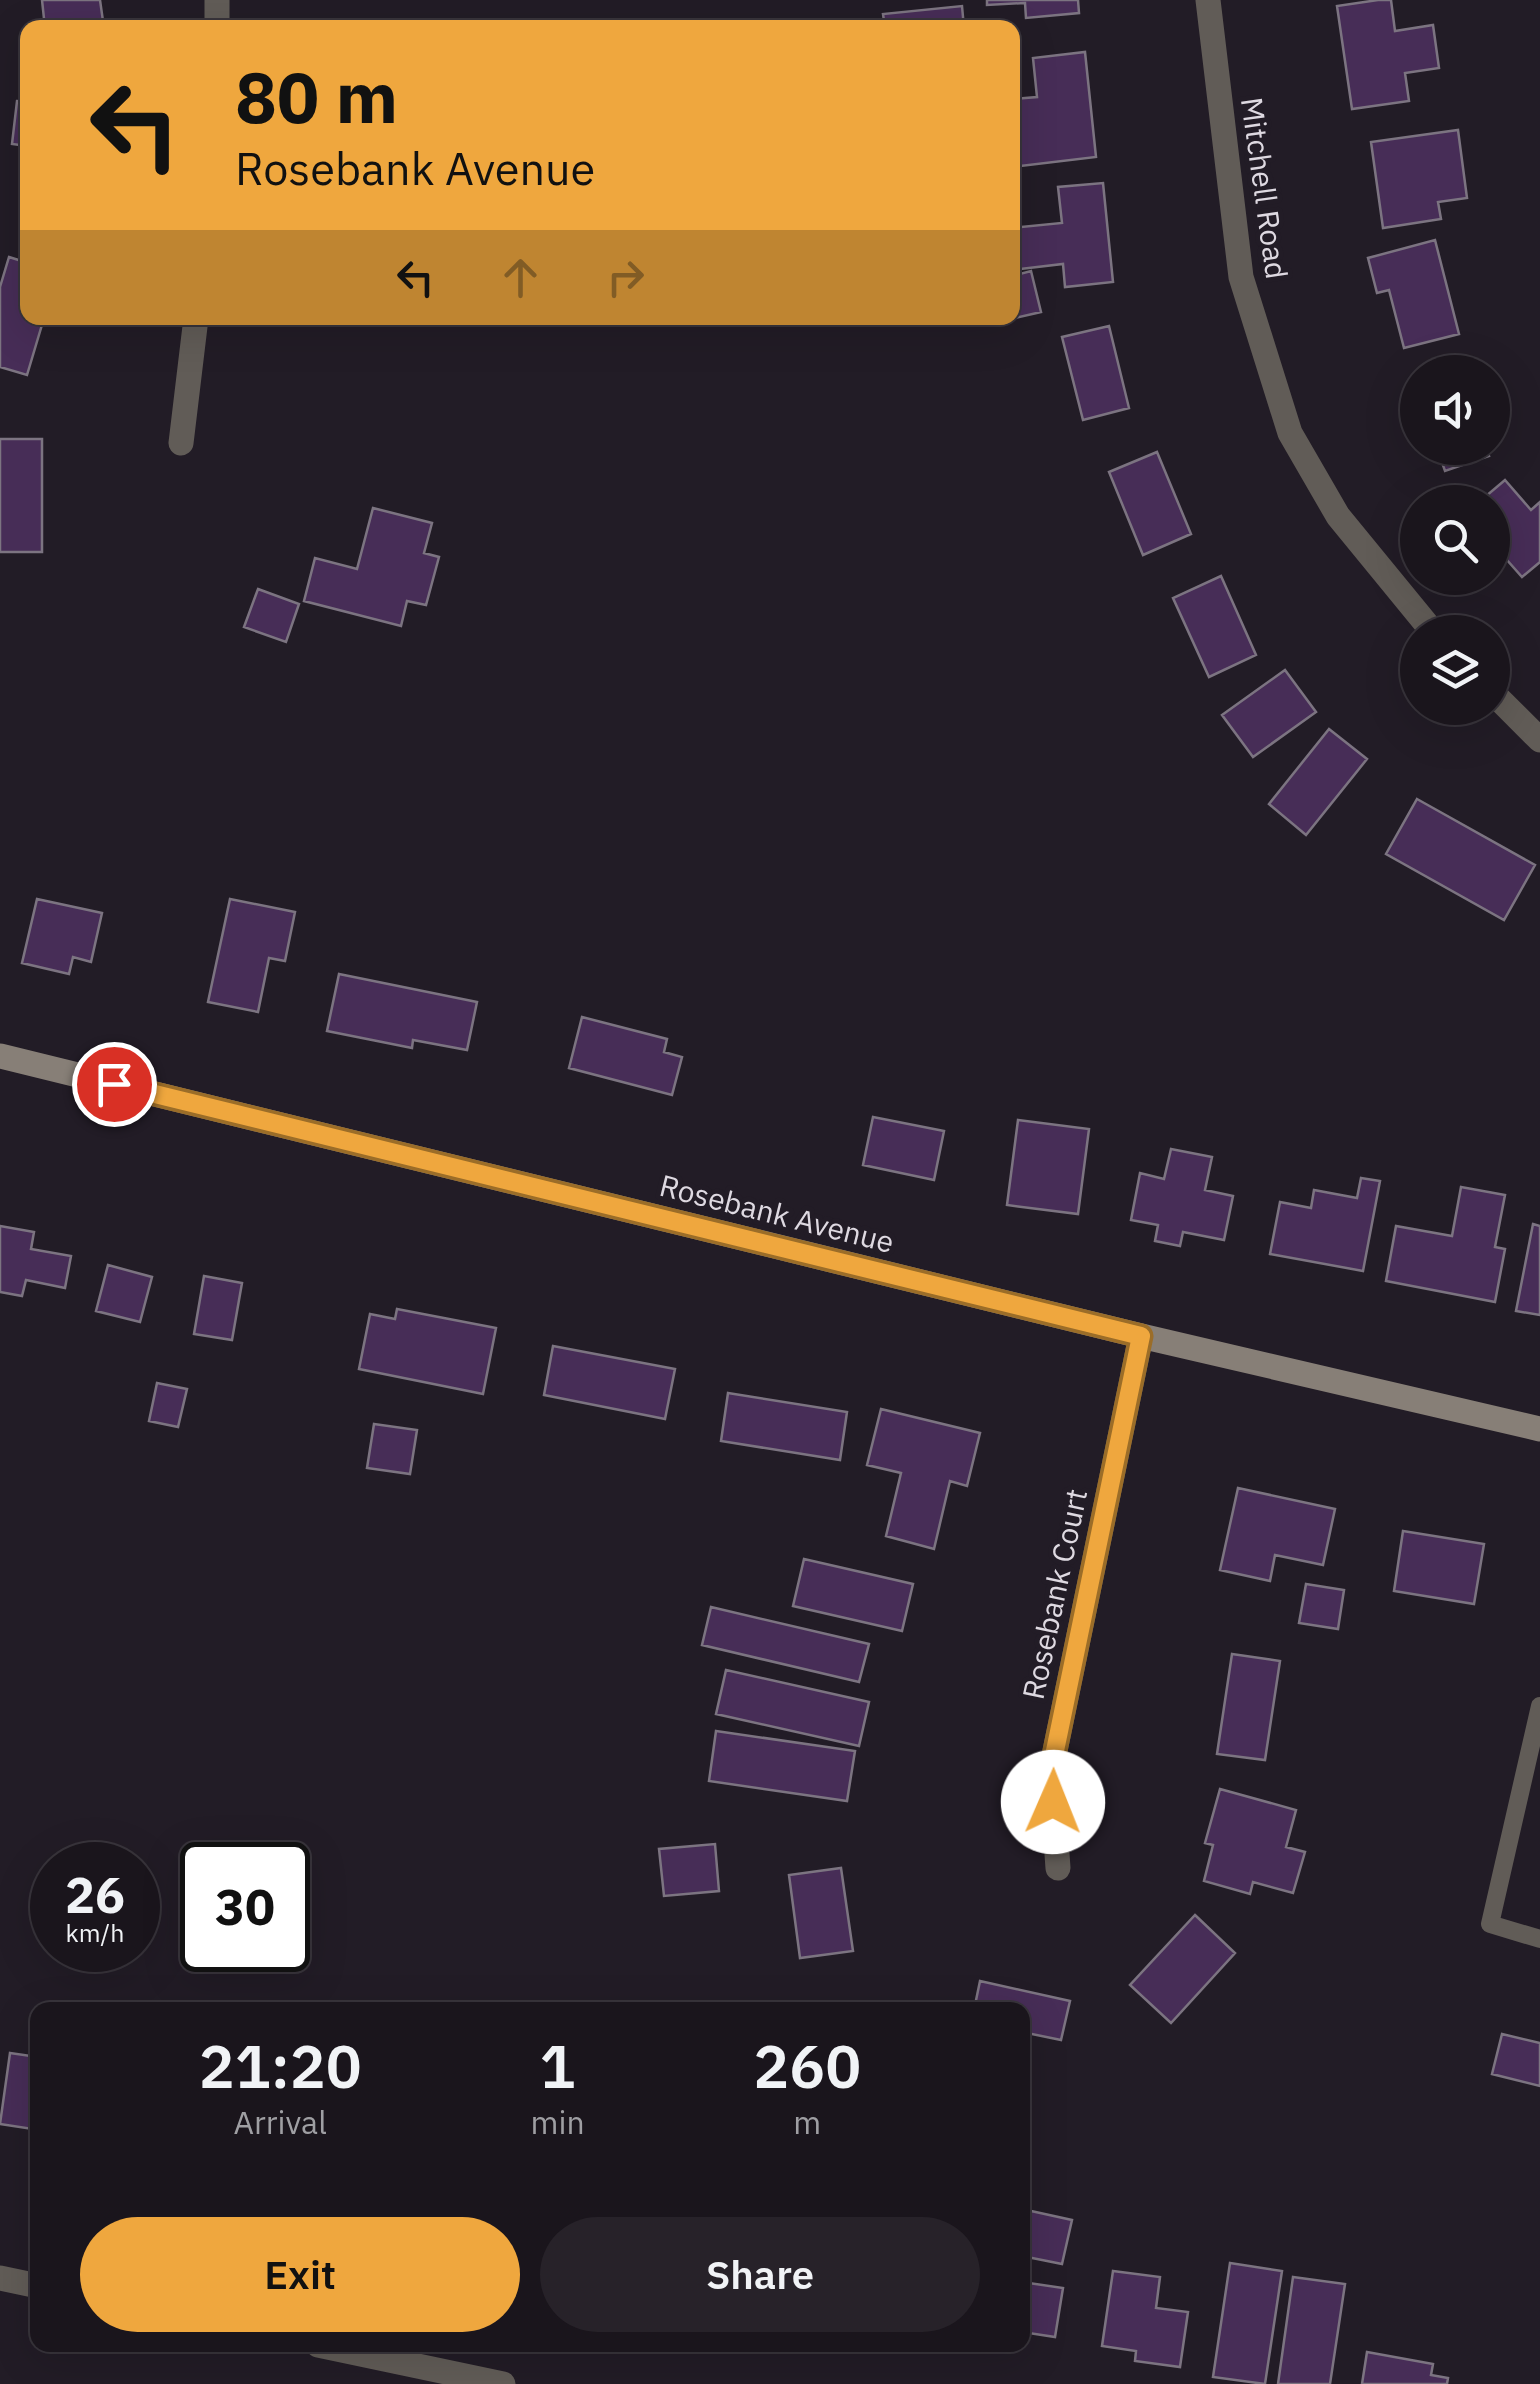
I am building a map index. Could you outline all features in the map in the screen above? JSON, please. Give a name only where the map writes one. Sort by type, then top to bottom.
[{"type":"street","name":"Mitchell Road","points":[[1208,0],[1241,277],[1290,433],[1338,516],[1418,615]]},
{"type":"street","points":[[181,442],[195,325]]},
{"type":"street","points":[[1510,710],[1540,740]]},
{"type":"street","name":"Rosebank Avenue","points":[[0,1056],[1141,1336],[1540,1429]]},
{"type":"street","name":"Rosebank Court","points":[[1058,1868],[1051,1770],[1141,1336]]},
{"type":"street","points":[[0,2278],[30,2284]]},
{"type":"street","points":[[351,2352],[503,2384]]},
{"type":"lane","points":[[1540,1706],[1490,1924],[1540,1939]]},
{"type":"building","points":[[42,0],[100,0],[103,20],[44,20]]},
{"type":"building","points":[[987,0],[1078,0],[1079,13],[1026,18],[1025,3],[987,5]]},
{"type":"building","points":[[1391,0],[1395,31],[1433,25],[1439,68],[1405,73],[1409,101],[1352,109],[1337,6]]},
{"type":"building","points":[[962,6],[963,20],[884,20],[883,14]]},
{"type":"building","points":[[1085,52],[1096,157],[1020,166],[1020,98],[1037,97],[1033,58]]},
{"type":"building","points":[[17,101],[20,101],[20,145],[12,144]]},
{"type":"building","points":[[1458,130],[1467,198],[1438,202],[1441,219],[1383,228],[1371,142]]},
{"type":"building","points":[[1103,183],[1113,282],[1065,287],[1063,264],[1020,269],[1020,227],[1062,223],[1058,187]]},
{"type":"building","points":[[1435,240],[1459,334],[1404,348],[1389,290],[1377,293],[1368,258]]},
{"type":"building","points":[[9,257],[20,260],[20,325],[42,325],[27,375],[0,367],[0,287]]},
{"type":"building","points":[[1031,271],[1041,312],[1020,317],[1020,274]]},
{"type":"building","points":[[1109,326],[1129,408],[1083,420],[1062,337]]},
{"type":"building","points":[[0,439],[42,439],[42,552],[0,552]]},
{"type":"building","points":[[1157,452],[1191,534],[1143,555],[1109,472]]},
{"type":"building","points":[[1510,486],[1531,510],[1540,502],[1540,562],[1522,577],[1510,563]]},
{"type":"building","points":[[373,508],[432,523],[424,553],[439,557],[426,605],[407,601],[401,626],[304,601],[315,558],[357,569]]},
{"type":"building","points":[[1221,576],[1256,655],[1209,677],[1173,598]]},
{"type":"building","points":[[258,589],[299,604],[286,642],[244,627]]},
{"type":"building","points":[[1285,670],[1316,712],[1253,757],[1222,715]]},
{"type":"building","points":[[1329,729],[1367,759],[1306,835],[1269,804]]},
{"type":"building","points":[[1417,799],[1535,865],[1504,920],[1386,854]]},
{"type":"building","points":[[37,899],[102,913],[91,962],[73,957],[69,974],[22,963]]},
{"type":"building","points":[[230,899],[295,912],[285,961],[269,958],[258,1012],[208,1002]]},
{"type":"building","points":[[339,974],[477,1002],[467,1050],[413,1040],[412,1048],[327,1031]]},
{"type":"building","points":[[582,1017],[667,1039],[664,1052],[682,1057],[672,1095],[569,1068]]},
{"type":"building","points":[[873,1117],[944,1131],[934,1180],[863,1165]]},
{"type":"building","points":[[1018,1120],[1089,1129],[1078,1214],[1007,1205]]},
{"type":"building","points":[[1171,1149],[1212,1157],[1205,1190],[1233,1196],[1224,1240],[1183,1232],[1180,1246],[1155,1241],[1158,1225],[1131,1220],[1140,1173],[1164,1179]]},
{"type":"building","points":[[1361,1178],[1380,1181],[1363,1271],[1270,1254],[1280,1202],[1311,1208],[1314,1190],[1357,1198]]},
{"type":"building","points":[[1461,1187],[1505,1195],[1495,1247],[1505,1249],[1495,1302],[1386,1281],[1396,1226],[1452,1236]]},
{"type":"building","points":[[1533,1224],[1540,1226],[1540,1315],[1516,1311]]},
{"type":"building","points":[[0,1226],[34,1232],[31,1249],[71,1256],[65,1288],[26,1280],[22,1296],[0,1292]]},
{"type":"building","points":[[108,1265],[152,1277],[140,1322],[96,1311]]},
{"type":"building","points":[[204,1276],[242,1283],[232,1340],[194,1334]]},
{"type":"building","points":[[397,1309],[496,1328],[483,1394],[359,1369],[370,1314],[395,1319]]},
{"type":"building","points":[[553,1346],[675,1369],[665,1419],[544,1395]]},
{"type":"building","points":[[157,1383],[187,1389],[178,1427],[149,1421]]},
{"type":"building","points":[[728,1393],[847,1412],[840,1460],[721,1441]]},
{"type":"building","points":[[881,1409],[980,1433],[967,1486],[950,1481],[934,1549],[886,1536],[901,1473],[867,1465]]},
{"type":"building","points":[[374,1424],[417,1430],[410,1474],[367,1468]]},
{"type":"building","points":[[1238,1488],[1335,1509],[1323,1565],[1275,1555],[1270,1581],[1220,1570]]},
{"type":"building","points":[[1403,1531],[1484,1544],[1474,1604],[1394,1591]]},
{"type":"building","points":[[804,1559],[913,1584],[902,1631],[793,1606]]},
{"type":"building","points":[[1306,1584],[1344,1590],[1338,1629],[1299,1623]]},
{"type":"building","points":[[711,1607],[869,1644],[859,1682],[702,1645]]},
{"type":"building","points":[[1232,1654],[1280,1661],[1265,1760],[1217,1754]]},
{"type":"building","points":[[726,1670],[869,1702],[859,1746],[716,1714]]},
{"type":"building","points":[[716,1731],[855,1751],[847,1801],[709,1781]]},
{"type":"building","points":[[1220,1789],[1296,1810],[1286,1847],[1305,1852],[1293,1893],[1253,1882],[1250,1894],[1204,1881],[1213,1845],[1205,1843]]},
{"type":"building","points":[[715,1844],[719,1891],[664,1896],[659,1849]]},
{"type":"building","points":[[841,1868],[853,1951],[800,1958],[789,1875]]},
{"type":"building","points":[[1195,1915],[1235,1953],[1171,2023],[1130,1985]]},
{"type":"building","points":[[980,1981],[1070,2001],[1061,2040],[1030,2034],[1030,2002],[976,2002]]},
{"type":"building","points":[[1502,2034],[1540,2043],[1540,2086],[1492,2074]]},
{"type":"building","points":[[10,2053],[30,2056],[30,2129],[0,2124]]},
{"type":"building","points":[[1030,2211],[1072,2220],[1062,2264],[1030,2258]]},
{"type":"building","points":[[1230,2263],[1282,2271],[1265,2384],[1213,2377]]},
{"type":"building","points":[[1113,2271],[1160,2277],[1156,2308],[1188,2312],[1180,2367],[1135,2361],[1136,2351],[1102,2346]]},
{"type":"building","points":[[1293,2277],[1345,2284],[1330,2384],[1278,2384]]},
{"type":"building","points":[[1030,2283],[1063,2288],[1055,2337],[1030,2333]]},
{"type":"building","points":[[1367,2352],[1433,2364],[1431,2375],[1448,2378],[1447,2384],[1362,2384]]},
{"type":"route","points":[[114,1084],[1141,1336],[1051,1770],[1053,1802]]}]
